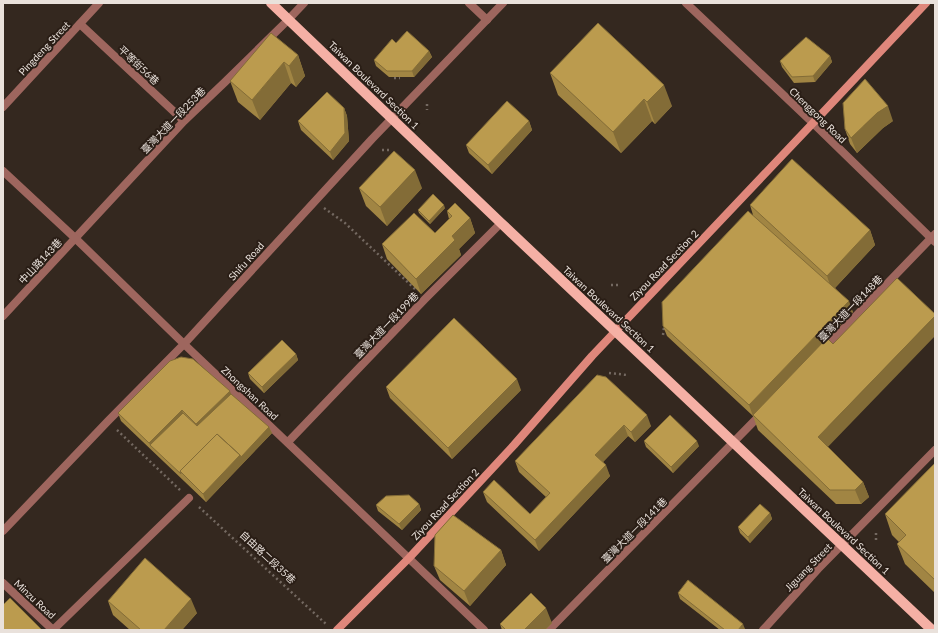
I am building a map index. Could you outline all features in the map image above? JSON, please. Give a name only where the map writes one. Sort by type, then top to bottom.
[{"type":"main road","name":"Taiwan Boulevard Section 1","points":[[271,3],[501,223],[932,630]]},
{"type":"main road","name":"Ziyou Road Section 2","points":[[337,630],[409,558],[514,445],[615,331],[926,3]]},
{"type":"street","name":"Pingdeng Street","points":[[3,106],[99,3]]},
{"type":"street","name":"臺灣大道一段253巷","points":[[76,238],[184,121],[304,3]]},
{"type":"street","points":[[469,3],[487,20]]},
{"type":"street","name":"Shifu Road","points":[[3,531],[184,344],[315,201],[503,3]]},
{"type":"street","name":"Chenggong Road","points":[[686,3],[934,238]]},
{"type":"street","name":"平等街56巷","points":[[80,24],[184,121]]},
{"type":"street","name":"Zhongshan Road","points":[[3,171],[76,238],[184,344],[484,630]]},
{"type":"street","name":"臺灣大道一段199巷","points":[[288,442],[425,299],[501,223]]},
{"type":"street","name":"中山路143巷","points":[[3,316],[76,238]]},
{"type":"street","name":"臺灣大道一段148巷","points":[[816,358],[934,238]]},
{"type":"street","points":[[734,443],[766,409]]},
{"type":"street","name":"臺灣大道一段141巷","points":[[549,630],[734,443]]},
{"type":"street","name":"Jiguang Street","points":[[763,630],[818,569],[935,450]]},
{"type":"street","points":[[53,630],[189,498]]},
{"type":"street","name":"Minzu Road","points":[[3,583],[53,630]]},
{"type":"path","points":[[394,78],[400,78]]},
{"type":"path","points":[[427,104],[427,110]]},
{"type":"path","points":[[382,150],[389,150]]},
{"type":"path","points":[[315,201],[345,223],[425,299]]},
{"type":"path","points":[[611,285],[620,285]]},
{"type":"path","points":[[663,336],[664,327]]},
{"type":"path","points":[[609,373],[626,375]]},
{"type":"path","name":"自由路二段35巷","points":[[108,422],[328,625]]},
{"type":"path","points":[[876,532],[876,540]]},
{"type":"building","points":[[598,23],[664,85],[647,102],[644,99],[613,132],[550,73]]},
{"type":"building","points":[[407,31],[429,51],[412,71],[387,71],[374,60],[392,39],[396,43]]},
{"type":"building","points":[[271,33],[298,55],[289,66],[284,62],[252,100],[230,81]]},
{"type":"building","points":[[806,37],[830,56],[813,76],[792,77],[780,61]]},
{"type":"building","points":[[865,79],[888,106],[877,113],[851,138],[845,129],[843,103]]},
{"type":"building","points":[[327,92],[344,108],[345,133],[330,152],[298,121]]},
{"type":"building","points":[[507,101],[529,121],[488,165],[466,145]]},
{"type":"building","points":[[394,151],[415,170],[380,207],[359,188]]},
{"type":"building","points":[[792,159],[870,230],[827,276],[750,205]]},
{"type":"building","points":[[433,194],[444,205],[429,221],[418,210]]},
{"type":"building","points":[[455,203],[470,218],[452,236],[455,240],[416,279],[382,244],[414,213],[435,233],[452,216],[447,211]]},
{"type":"building","points":[[748,211],[849,301],[749,405],[663,326],[662,302]]},
{"type":"building","points":[[897,278],[935,314],[935,316],[818,437],[863,482],[855,490],[830,490],[753,415],[827,338],[833,344]]},
{"type":"building","points":[[454,318],[517,379],[448,448],[386,387]]},
{"type":"building","points":[[282,340],[296,354],[262,387],[248,373]]},
{"type":"building","points":[[181,357],[193,359],[230,391],[196,424],[182,410],[149,443],[118,413],[170,361]]},
{"type":"building","points":[[597,375],[606,377],[647,415],[631,432],[624,425],[595,455],[606,465],[535,540],[483,492],[494,480],[530,514],[550,493],[515,461]]},
{"type":"building","points":[[231,394],[269,427],[241,457],[217,434],[180,471],[181,474],[150,445],[183,413],[197,426]]},
{"type":"building","points":[[670,415],[697,441],[671,467],[644,441]]},
{"type":"building","points":[[217,434],[240,455],[203,494],[180,471]]},
{"type":"building","points":[[935,463],[935,580],[897,544],[906,535],[885,514]]},
{"type":"building","points":[[409,495],[419,504],[399,524],[376,505],[386,496]]},
{"type":"building","points":[[760,504],[770,513],[748,537],[738,527]]},
{"type":"building","points":[[453,515],[501,550],[464,591],[434,566],[435,535]]},
{"type":"building","points":[[145,558],[191,599],[164,630],[141,630],[108,601]]},
{"type":"building","points":[[688,580],[743,624],[738,630],[725,630],[678,593]]},
{"type":"building","points":[[531,593],[546,608],[524,630],[506,630],[500,624]]},
{"type":"building","points":[[10,598],[42,630],[3,630],[3,605]]}]
